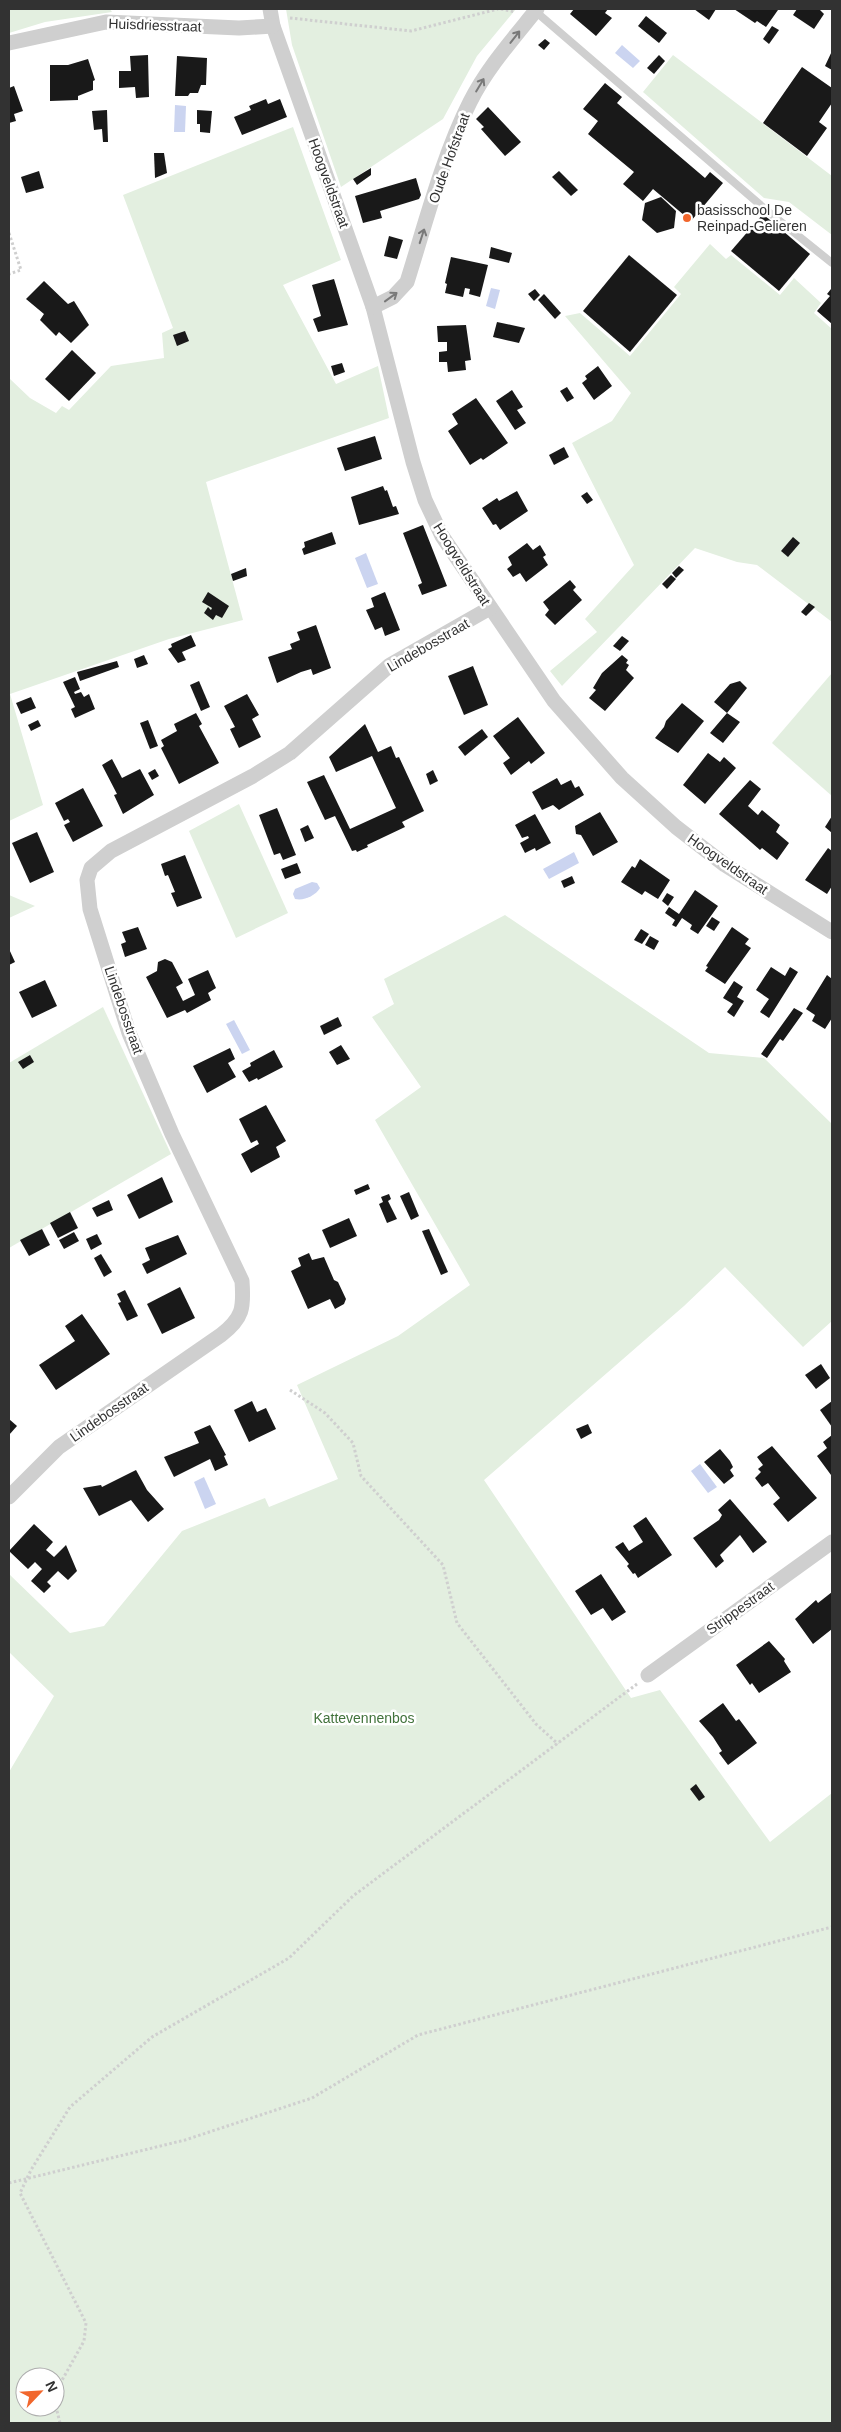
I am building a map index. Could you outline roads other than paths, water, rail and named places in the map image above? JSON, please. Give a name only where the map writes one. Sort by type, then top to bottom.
[{"type":"street","name":"Hoogveldstraat","points":[[270,9],[273,26],[373,307],[412,462],[425,500],[442,536],[554,701],[622,778],[676,826],[725,865],[832,932]]},
{"type":"street","name":"Oude Hofstraat","points":[[373,307],[393,297],[407,282],[455,138],[470,102],[493,65],[536,10]]},
{"type":"street","name":"Huisdriesstraat","points":[[9,43],[106,22],[239,28],[273,26]]},
{"type":"street","name":"Lindebosstraat","points":[[9,1497],[59,1447],[229,1329],[236,1323],[244,1304],[242,1281],[172,1134],[129,1033],[90,909],[87,880],[91,868],[111,851],[253,776],[290,753],[390,665],[490,608]]},
{"type":"street","name":"Strippestraat","points":[[648,1675],[832,1542]]},
{"type":"lane","points":[[536,10],[765,209],[832,263]]},
{"type":"water","points":[[622,45],[640,61],[633,68],[615,53]]},
{"type":"water","points":[[175,105],[186,106],[185,132],[174,132]]},
{"type":"water","points":[[491,288],[500,290],[495,309],[486,306]]},
{"type":"water","points":[[366,553],[378,584],[367,588],[355,558]]},
{"type":"water","points":[[574,852],[579,863],[549,879],[543,869]]},
{"type":"water","points":[[312,882],[317,883],[320,888],[318,891],[306,899],[295,899],[293,894],[295,889]]},
{"type":"water","points":[[234,1020],[250,1050],[242,1054],[226,1024]]},
{"type":"water","points":[[700,1464],[717,1487],[708,1493],[691,1471]]},
{"type":"water","points":[[204,1477],[216,1504],[205,1509],[194,1482]]},
{"type":"place","name":"basisschool De Reinpad-Gelieren","points":[[687,218]]},
{"type":"park label","name":"Kattevennenbos","points":[[364,1718]]}]
